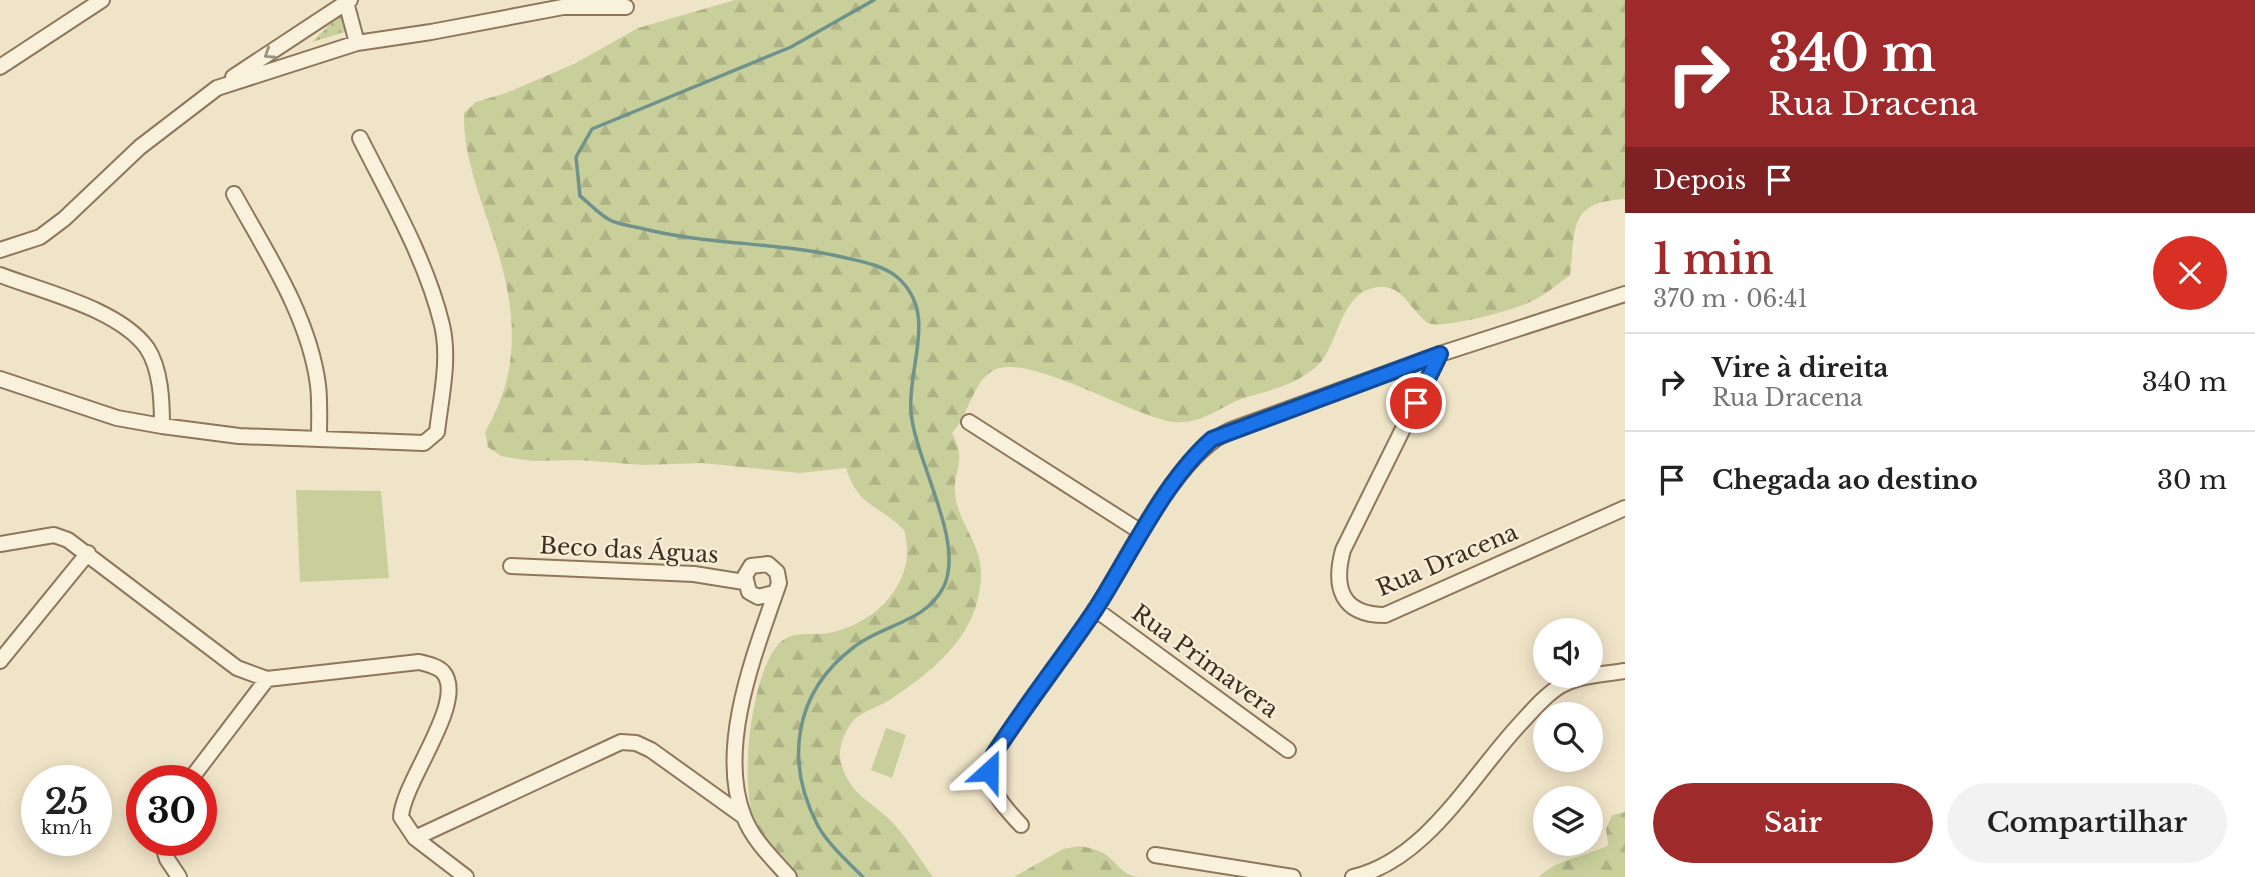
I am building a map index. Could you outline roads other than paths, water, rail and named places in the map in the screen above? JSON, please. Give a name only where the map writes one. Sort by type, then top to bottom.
[{"type":"street","points":[[0,67],[102,0]]},
{"type":"street","points":[[0,250],[40,237],[64,219],[140,147],[217,88],[348,1],[357,43]]},
{"type":"street","points":[[217,88],[357,43],[563,7],[626,7]]},
{"type":"street","points":[[303,33],[310,58]]},
{"type":"street","points":[[0,379],[117,418],[162,426],[239,436],[424,443],[437,432],[445,363],[442,326],[419,257],[360,138]]},
{"type":"street","points":[[234,194],[282,280],[304,335],[317,383],[319,438]]},
{"type":"street","points":[[0,275],[112,318],[134,333],[149,350],[162,395],[162,426]]},
{"type":"street","points":[[1021,825],[1004,807],[992,787],[989,771],[994,754],[1095,609],[1142,532],[1198,451],[1212,439],[1440,354],[1625,294]]},
{"type":"street","name":"Rua Dracena","points":[[1440,354],[1343,550],[1337,572],[1340,592],[1350,606],[1367,615],[1385,615],[1625,508]]},
{"type":"street","points":[[969,422],[1142,532]]},
{"type":"street","points":[[0,544],[54,535],[88,553],[237,668],[267,679],[419,662],[441,670],[449,688],[449,704],[402,804],[401,817],[415,838],[466,877]]},
{"type":"street","points":[[0,662],[88,553]]},
{"type":"street","points":[[774,593],[758,597],[749,592],[744,582],[751,566],[768,564],[779,578],[740,708],[734,747],[743,816],[757,841],[789,877]]},
{"type":"street","name":"Beco das Águas","points":[[511,566],[694,574],[744,582]]},
{"type":"street","name":"Rua Primavera","points":[[1095,609],[1288,750]]},
{"type":"street","points":[[1353,877],[1392,862],[1417,846],[1486,761],[1542,701],[1562,685],[1587,677],[1625,671]]},
{"type":"street","points":[[201,765],[267,679]]},
{"type":"street","points":[[415,838],[621,742],[636,743],[650,750],[743,816]]},
{"type":"street","points":[[1156,855],[1293,877]]},
{"type":"street","points":[[166,856],[179,877]]},
{"type":"waterway","points":[[863,877],[822,833],[807,801],[801,777],[801,729],[807,706],[818,685],[834,665],[865,639],[926,608],[944,586],[949,568],[944,524],[914,432],[911,412],[919,323],[916,307],[909,291],[897,277],[871,264],[817,252],[693,238],[612,221],[580,196],[576,157],[592,129],[791,47],[874,0]]}]
